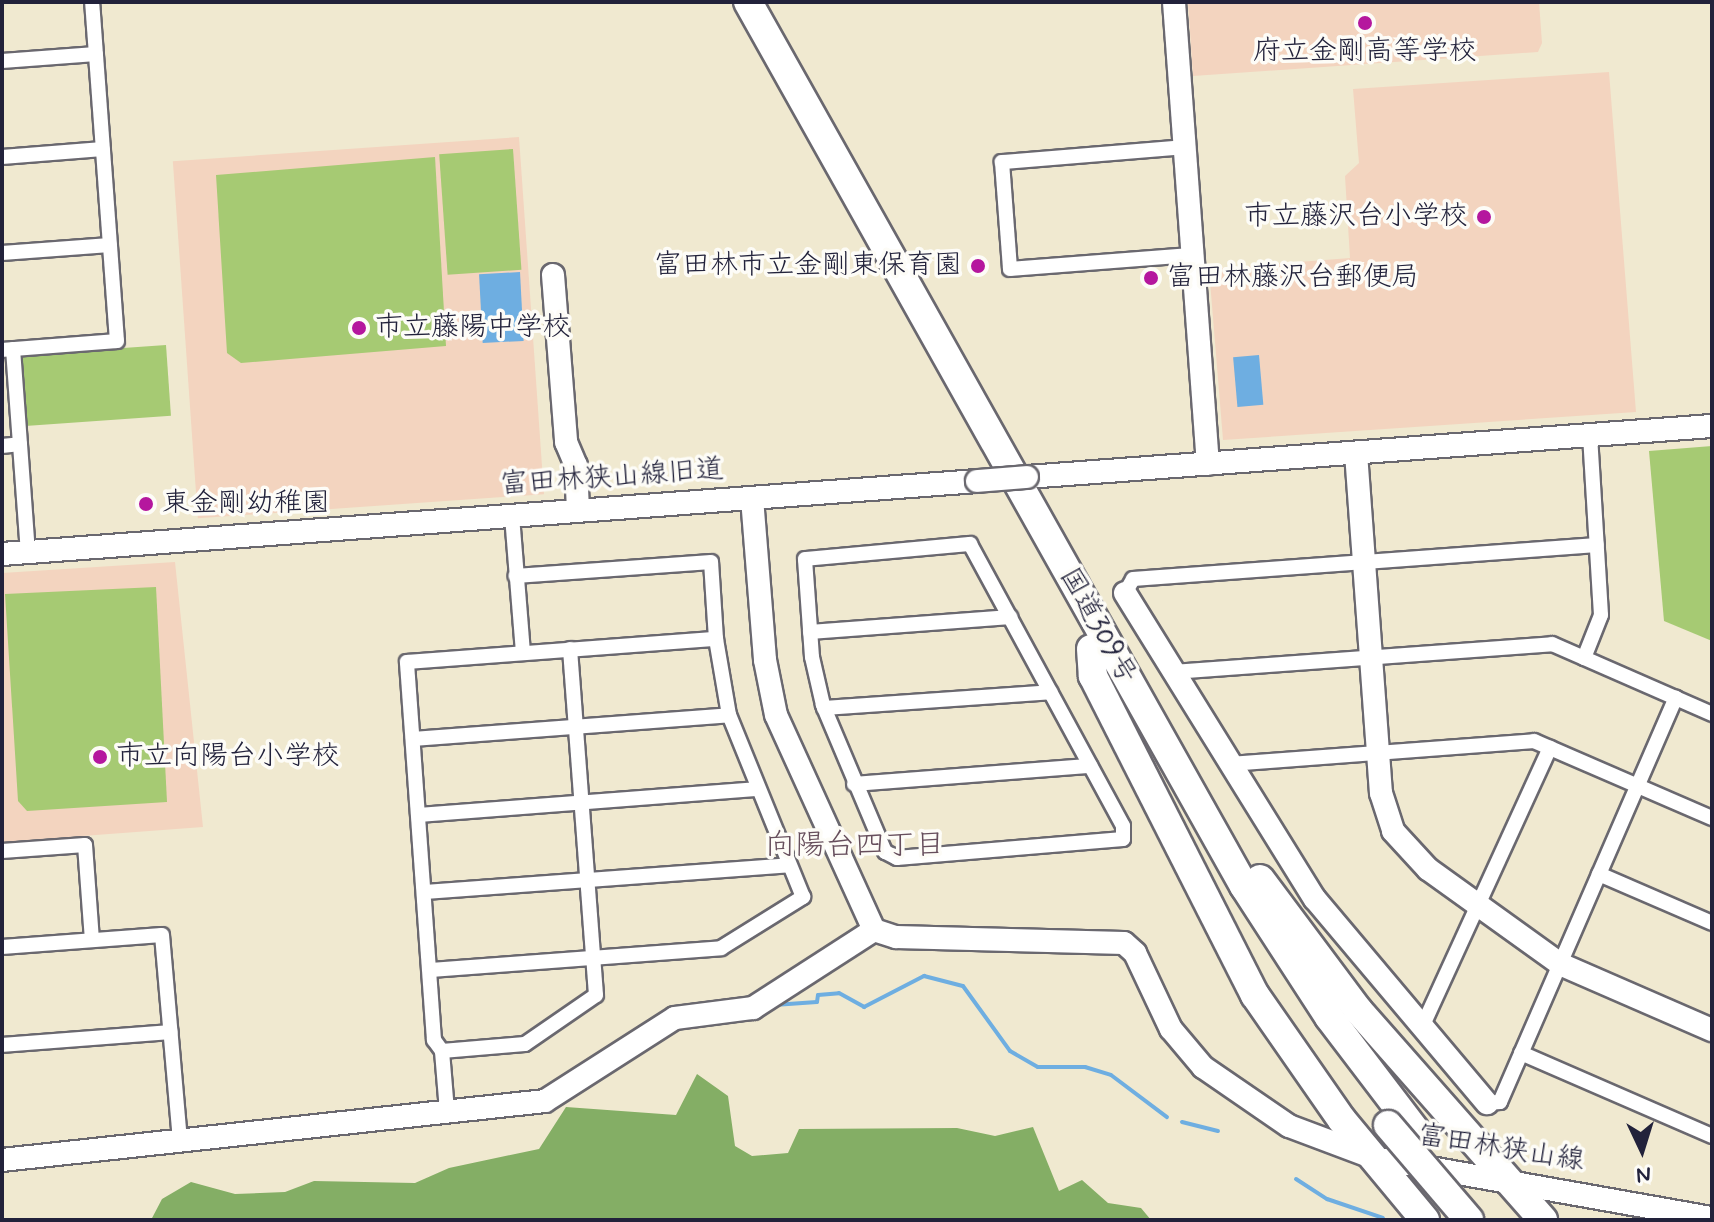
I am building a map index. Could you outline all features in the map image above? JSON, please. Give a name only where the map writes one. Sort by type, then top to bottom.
[{"type":"highway","name":"国道309号","points":[[728,2],[1103,655]]},
{"type":"highway","name":"国道309号","points":[[748,2],[1246,923],[1469,1220]]},
{"type":"highway","points":[[1425,1220],[1302,1067],[1255,995],[1093,676],[1103,655],[1298,934],[1358,1010],[1543,1220]]},
{"type":"highway","name":"国道309号","points":[[1402,1128],[1491,1220]]},
{"type":"street","points":[[28,552],[20,444],[8,349],[117,341],[92,2]]},
{"type":"street","points":[[1174,2],[1208,464]]},
{"type":"street","points":[[2,61],[96,54]]},
{"type":"street","points":[[1185,147],[1002,162],[1010,269],[1193,255]]},
{"type":"street","points":[[2,157],[103,149]]},
{"type":"street","points":[[2,253],[110,245]]},
{"type":"street","points":[[553,275],[566,442],[576,465],[578,511]]},
{"type":"street","points":[[752,498],[1712,426]]},
{"type":"street","points":[[1584,658],[1601,615],[1590,435]]},
{"type":"street","points":[[2,446],[20,444]]},
{"type":"street","points":[[1356,453],[1378,753],[1384,810],[1393,831],[1428,869],[1560,964],[1712,1030]]},
{"type":"street","name":"富田林狭山線旧道","points":[[2,554],[752,498],[765,660],[776,715],[874,930]]},
{"type":"street","points":[[512,516],[523,653]]},
{"type":"street","points":[[965,543],[973,548],[1123,826],[1123,839],[891,858],[854,784],[824,708],[810,632],[804,566],[809,556],[965,543]]},
{"type":"street","points":[[1597,545],[1133,579],[1125,593],[1315,899],[1487,1103],[1500,1102],[1676,698]]},
{"type":"street","points":[[431,970],[721,948],[803,897],[755,789],[729,715],[716,639],[711,562],[516,576]]},
{"type":"street","points":[[810,632],[1010,617]]},
{"type":"street","points":[[447,1111],[442,1051],[434,1040],[407,662],[716,639]]},
{"type":"street","points":[[1173,672],[1552,644],[1712,714]]},
{"type":"street","points":[[442,1051],[525,1044],[596,995],[570,649]]},
{"type":"street","points":[[824,708],[1050,692]]},
{"type":"street","points":[[413,739],[729,715]]},
{"type":"street","points":[[1230,764],[1534,741],[1712,818]]},
{"type":"street","points":[[1423,1025],[1481,907],[1550,748]]},
{"type":"street","points":[[854,784],[1090,766]]},
{"type":"street","points":[[419,815],[755,789]]},
{"type":"street","points":[[2,851],[85,845],[92,940]]},
{"type":"street","points":[[425,892],[789,865]]},
{"type":"street","points":[[1599,874],[1712,923]]},
{"type":"street","points":[[2,1160],[545,1101],[665,1022],[753,1008],[874,930],[896,937],[1124,943],[1135,953],[1171,1029],[1203,1067],[1289,1126],[1374,1158]]},
{"type":"street","points":[[2,947],[162,935],[180,1141]]},
{"type":"street","points":[[2,1045],[170,1032]]},
{"type":"street","points":[[1521,1053],[1712,1136]]},
{"type":"street","name":"富田林狭山線","points":[[1374,1158],[1712,1218]]},
{"type":"shaded area","name":"府立金剛高等学校","points":[[1188,2],[1539,2],[1542,43],[1538,52],[1193,76]]},
{"type":"shaded area","name":"市立藤沢台小学校","points":[[1609,72],[1636,412],[1223,440],[1209,269],[1350,258],[1345,176],[1359,163],[1353,89]]},
{"type":"shaded area","name":"市立藤陽中学校","points":[[519,137],[544,494],[198,518],[173,161]]},
{"type":"shaded area","name":"市立向陽台小学校","points":[[175,562],[203,827],[2,842],[2,573]]},
{"type":"green space","points":[[513,149],[521,270],[448,275],[439,154]]},
{"type":"green space","points":[[435,157],[446,346],[241,363],[227,353],[216,175]]},
{"type":"green space","points":[[166,345],[171,416],[25,426],[20,355]]},
{"type":"green space","points":[[1712,446],[1712,641],[1664,621],[1649,451]]},
{"type":"green space","name":"市立向陽台小学校","points":[[156,587],[167,802],[27,811],[18,801],[5,594]]},
{"type":"green space","points":[[697,1074],[728,1096],[735,1146],[752,1156],[788,1153],[799,1129],[957,1128],[995,1136],[1033,1127],[1059,1191],[1082,1180],[1108,1203],[1141,1208],[1151,1220],[151,1220],[162,1199],[191,1182],[235,1194],[285,1192],[314,1181],[415,1183],[449,1168],[539,1149],[566,1107],[676,1115]]},
{"type":"water","points":[[520,272],[524,341],[483,343],[479,274]]},
{"type":"water","points":[[1259,355],[1263,405],[1237,407],[1233,357]]},
{"type":"waterway","points":[[774,1005],[817,1002],[818,995],[839,993],[864,1007],[924,976],[963,986],[1010,1051],[1038,1067],[1085,1067],[1111,1075],[1167,1117]]},
{"type":"waterway","points":[[1182,1122],[1218,1131]]},
{"type":"waterway","points":[[1296,1179],[1327,1199],[1383,1218]]},
{"type":"place","name":"府立金剛高等学校","points":[[1365,23]]},
{"type":"place","name":"市立藤沢台小学校","points":[[1484,217]]},
{"type":"place","name":"富田林市立金剛東保育園","points":[[978,266]]},
{"type":"place","name":"富田林藤沢台郵便局","points":[[1151,278]]},
{"type":"place","name":"市立藤陽中学校","points":[[359,328]]},
{"type":"place","name":"東金剛幼稚園","points":[[146,504]]},
{"type":"place","name":"市立向陽台小学校","points":[[100,757]]},
{"type":"district","name":"向陽台四丁目","points":[[855,846]]}]
